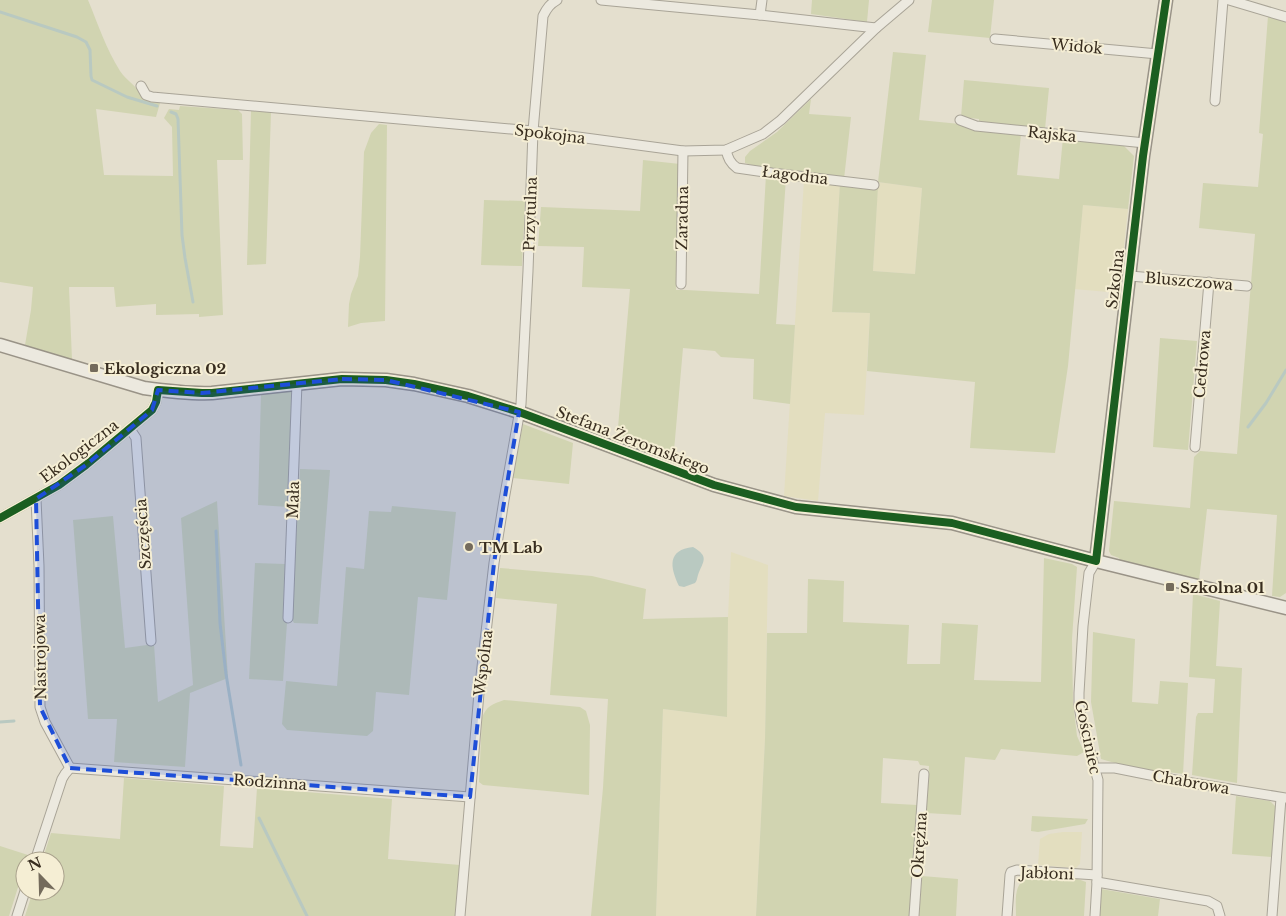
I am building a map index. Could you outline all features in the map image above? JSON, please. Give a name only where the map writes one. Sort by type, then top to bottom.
[{"type":"street","name":"Przytulna","points":[[519,412],[521,404],[533,131],[543,16],[546,9],[557,0]]},
{"type":"street","points":[[601,0],[649,2],[876,28]]},
{"type":"street","points":[[760,15],[762,0]]},
{"type":"street","name":"Spokojna","points":[[141,86],[143,92],[152,98],[533,131],[683,151],[726,150],[763,134],[781,120],[876,28],[909,0]]},
{"type":"street","name":"Szkolna","points":[[1096,561],[1145,143],[1166,0]]},
{"type":"street","points":[[1215,101],[1223,0]]},
{"type":"street","points":[[1229,0],[1286,17]]},
{"type":"street","name":"Widok","points":[[996,39],[1158,54]]},
{"type":"street","name":"Rajska","points":[[960,120],[976,126],[1145,143]]},
{"type":"street","name":"Łagodna","points":[[726,150],[732,164],[737,168],[874,185]]},
{"type":"street","name":"Zaradna","points":[[681,284],[683,151]]},
{"type":"street","name":"Bluszczowa","points":[[1130,276],[1248,286]]},
{"type":"street","name":"Cedrowa","points":[[1195,447],[1209,282]]},
{"type":"street","name":"Stefana Żeromskiego","points":[[0,346],[144,388],[158,390],[202,393],[363,378],[398,381],[461,394],[519,412],[714,485],[796,506],[952,523],[1286,608]]},
{"type":"street","name":"Mała","points":[[288,618],[297,383]]},
{"type":"street","name":"Ekologiczna","points":[[0,518],[59,485],[130,429],[152,410],[156,402],[158,390]]},
{"type":"street","name":"Wspólna","points":[[460,916],[479,693],[494,563],[519,412]]},
{"type":"street","name":"Szczęścia","points":[[130,429],[136,438],[151,641]]},
{"type":"street","name":"Nastrojowa","points":[[36,499],[39,566],[40,707],[45,722],[70,768]]},
{"type":"street","name":"Gościniec","points":[[1095,916],[1098,780],[1082,723],[1079,694],[1089,573],[1096,561]]},
{"type":"street","points":[[38,851],[62,779],[70,768]]},
{"type":"street","name":"Rodzinna","points":[[70,768],[470,797]]},
{"type":"street","name":"Chabrowa","points":[[1095,768],[1115,768],[1283,798]]},
{"type":"street","name":"Okrężna","points":[[914,916],[924,774]]},
{"type":"street","points":[[1272,916],[1283,798]]},
{"type":"street","name":"Jabłoni","points":[[1007,916],[1010,875],[1013,871],[1033,871],[1097,879]]},
{"type":"street","points":[[1097,879],[1208,901],[1217,906],[1220,916]]},
{"type":"street","points":[[17,916],[22,901]]},
{"type":"highlighted area","points":[[342,379],[386,380],[519,412],[494,563],[470,797],[70,768],[40,707],[36,499],[86,465],[152,410],[158,390],[202,393]]},
{"type":"shaded area","points":[[804,180],[840,183],[832,312],[870,313],[864,415],[825,413],[818,501],[784,496]]},
{"type":"shaded area","points":[[878,182],[922,188],[915,274],[873,271]]},
{"type":"shaded area","points":[[1083,205],[1128,209],[1119,293],[1074,289]]},
{"type":"shaded area","points":[[693,547],[702,554],[704,560],[697,580],[695,583],[684,587],[679,586],[674,572],[673,560],[679,552]]},
{"type":"shaded area","points":[[731,552],[768,565],[765,739],[756,916],[656,916],[663,709],[727,717]]},
{"type":"shaded area","points":[[1082,832],[1080,864],[1076,868],[1038,865],[1040,839],[1049,834]]},
{"type":"green space","points":[[0,0],[88,0],[106,45],[120,71],[141,95],[160,103],[156,117],[96,109],[104,175],[173,176],[172,127],[164,118],[169,109],[179,110],[180,106],[238,110],[242,114],[243,160],[217,160],[223,315],[199,317],[199,314],[156,315],[156,304],[116,307],[114,287],[69,287],[72,360],[25,345],[33,287],[0,282]]},
{"type":"green space","points":[[812,0],[869,0],[867,22],[811,14]]},
{"type":"green space","points":[[932,0],[994,0],[990,38],[928,32]]},
{"type":"green space","points":[[1268,16],[1286,21],[1286,593],[1280,597],[1272,596],[1277,515],[1207,509],[1199,581],[1120,561],[1119,558],[1111,555],[1109,551],[1114,501],[1190,508],[1194,457],[1200,451],[1237,454],[1255,234],[1199,228],[1203,183],[1258,187],[1263,134],[1259,133]]},
{"type":"green space","points":[[893,52],[926,55],[919,120],[960,124],[1021,134],[1017,175],[1059,179],[1063,138],[1122,144],[1134,156],[1128,209],[1083,205],[1068,366],[1055,453],[970,448],[975,382],[867,371],[870,313],[832,312],[840,183],[878,187],[873,271],[915,274],[922,188],[878,182]]},
{"type":"green space","points":[[964,80],[1049,88],[1045,129],[979,122],[979,119],[961,117]]},
{"type":"green space","points":[[811,99],[809,114],[851,117],[844,179],[766,169],[745,163],[745,157],[750,151],[777,132]]},
{"type":"green space","points":[[251,111],[271,112],[266,264],[247,265]]},
{"type":"green space","points":[[379,124],[387,125],[385,321],[361,323],[348,327],[349,304],[358,276],[360,257],[364,152],[371,133]]},
{"type":"green space","points":[[643,160],[680,164],[676,290],[759,294],[766,175],[786,178],[776,324],[795,325],[790,404],[753,399],[754,359],[721,357],[715,351],[683,348],[673,462],[617,439],[630,289],[582,287],[584,247],[538,246],[541,207],[640,211]]},
{"type":"green space","points":[[484,200],[525,201],[522,266],[481,265]]},
{"type":"green space","points":[[1160,338],[1197,341],[1188,450],[1153,447]]},
{"type":"green space","points":[[293,390],[288,507],[258,505],[261,394]]},
{"type":"green space","points":[[523,424],[573,443],[569,484],[513,478]]},
{"type":"green space","points":[[300,469],[330,470],[318,624],[294,623],[291,618]]},
{"type":"green space","points":[[217,501],[228,678],[190,693],[185,767],[114,762],[117,719],[88,719],[73,520],[113,516],[125,648],[154,644],[158,702],[193,685],[181,518]]},
{"type":"green space","points":[[392,506],[456,512],[447,600],[418,597],[409,695],[376,692],[373,731],[367,736],[287,730],[282,724],[286,681],[337,686],[346,567],[364,569],[369,511],[391,512]]},
{"type":"green space","points":[[1044,558],[1072,564],[1077,567],[1072,639],[1073,702],[1077,736],[1084,752],[1077,756],[1001,749],[995,760],[965,757],[961,815],[926,813],[929,766],[920,765],[918,761],[883,758],[881,803],[917,805],[910,916],[756,916],[765,739],[767,633],[807,633],[808,579],[844,581],[843,622],[909,625],[907,664],[940,664],[942,623],[978,625],[974,680],[1041,682]]},
{"type":"green space","points":[[255,563],[285,564],[283,618],[287,623],[283,681],[249,679]]},
{"type":"green space","points":[[500,568],[592,576],[646,589],[643,619],[728,617],[727,717],[663,709],[656,916],[591,916],[603,788],[608,699],[550,695],[557,604],[496,598]]},
{"type":"green space","points":[[1193,594],[1220,601],[1216,666],[1242,668],[1237,783],[1192,775],[1196,717],[1198,713],[1213,713],[1215,679],[1189,677]]},
{"type":"green space","points":[[1093,632],[1135,639],[1132,702],[1158,704],[1160,681],[1188,683],[1183,774],[1129,767],[1101,759],[1091,702]]},
{"type":"green space","points":[[504,700],[580,707],[586,711],[590,725],[589,795],[483,785],[479,782],[482,718],[488,708]]},
{"type":"green space","points":[[124,778],[224,786],[220,846],[253,848],[257,788],[392,799],[388,859],[460,865],[456,916],[25,916],[30,901],[65,901],[65,851],[45,851],[51,833],[120,839]]},
{"type":"green space","points":[[1236,796],[1270,801],[1276,807],[1273,857],[1232,854]]},
{"type":"green space","points":[[1032,816],[1088,819],[1085,824],[1038,832],[1031,831]]},
{"type":"green space","points":[[0,846],[16,851],[15,897],[9,916],[0,916]]},
{"type":"green space","points":[[1028,875],[1075,878],[1086,882],[1084,916],[1016,916],[1018,888],[1023,879]]},
{"type":"green space","points":[[922,876],[958,879],[956,916],[919,916]]},
{"type":"green space","points":[[1101,889],[1160,899],[1158,916],[1099,916]]},
{"type":"waterway","points":[[0,12],[77,37],[86,42],[90,50],[92,80],[127,97],[157,106]]},
{"type":"waterway","points":[[171,112],[176,114],[178,119],[182,235],[193,302]]},
{"type":"waterway","points":[[1248,427],[1266,403],[1286,370]]},
{"type":"waterway","points":[[216,531],[220,623],[226,674],[241,765]]},
{"type":"waterway","points":[[0,722],[14,721]]},
{"type":"waterway","points":[[259,818],[307,916]]},
{"type":"cycle path","points":[[0,518],[59,485],[86,465],[152,410],[156,402],[158,390],[212,393],[342,379],[386,380],[468,396],[519,412],[714,485],[796,507],[952,523],[1096,561],[1143,156],[1166,0]]},
{"type":"place","name":"Ekologiczna 02","points":[[94,368]]},
{"type":"place","name":"TM Lab","points":[[469,547]]},
{"type":"place","name":"Szkolna 01","points":[[1170,587]]}]
